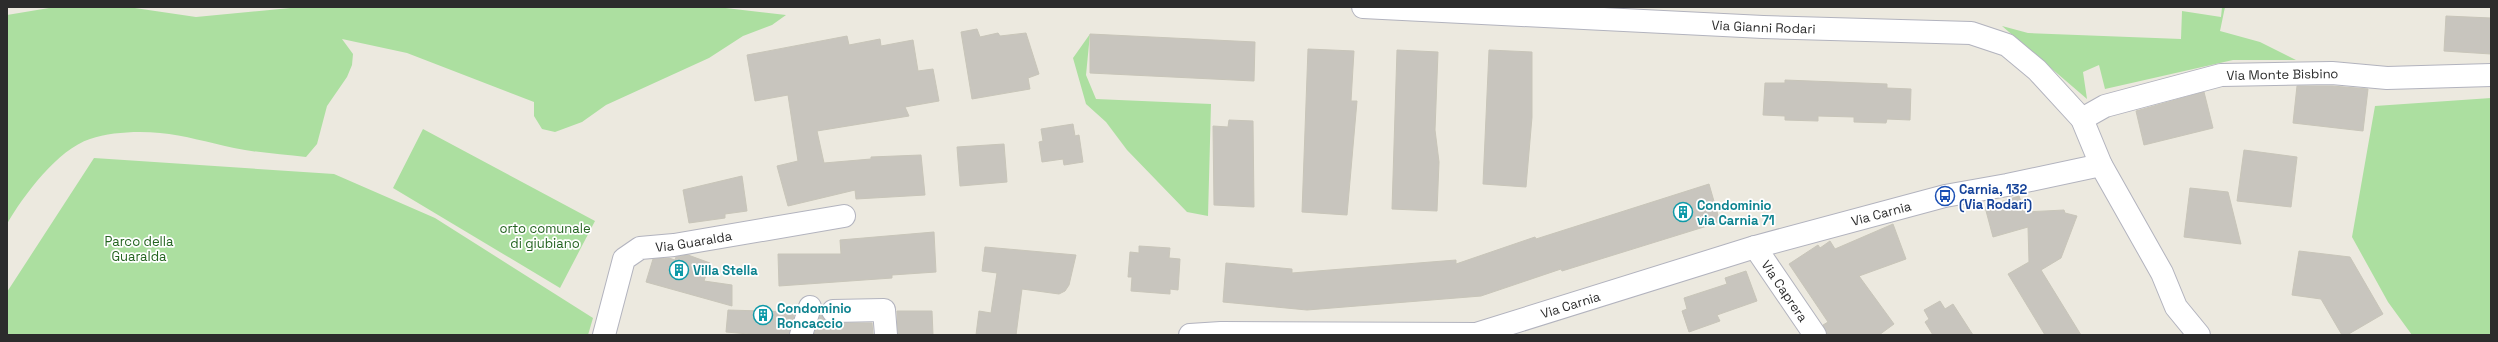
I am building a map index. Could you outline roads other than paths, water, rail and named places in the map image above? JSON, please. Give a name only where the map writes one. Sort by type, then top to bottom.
[{"type":"street","name":"Via Gianni Rodari","points":[[1363,7],[1763,27],[1971,33],[2007,46],[2037,70],[2082,119],[2102,165]]},
{"type":"street","name":"Via Monte Bisbino","points":[[2082,119],[2106,106],[2221,75],[2332,73],[2387,78],[2491,75]]},
{"type":"street","name":"Via Carnia","points":[[1190,335],[1221,333],[1474,334],[1755,247],[1945,196],[2007,185],[2102,165]]},
{"type":"street","points":[[2102,165],[2162,273],[2176,307],[2199,335]]},
{"type":"street","name":"Via Guaralda","points":[[604,335],[624,259],[640,248],[674,245],[844,216]]},
{"type":"street","name":"Via Caprera","points":[[1755,247],[1815,335]]},
{"type":"street","points":[[801,335],[810,307]]},
{"type":"street","points":[[833,311],[884,310],[886,335]]},
{"type":"place","name":"Carnia, 132 (Via Rodari)","points":[[1945,196]]},
{"type":"place","name":"Condominio via Carnia 71","points":[[1683,212]]},
{"type":"place","name":"Villa Stella","points":[[679,270]]},
{"type":"place","name":"Condominio Roncaccio","points":[[763,315]]},
{"type":"park label","name":"orto comunale di giubiano","points":[[545,236]]},
{"type":"park label","name":"Parco della Guaralda","points":[[139,248]]}]
